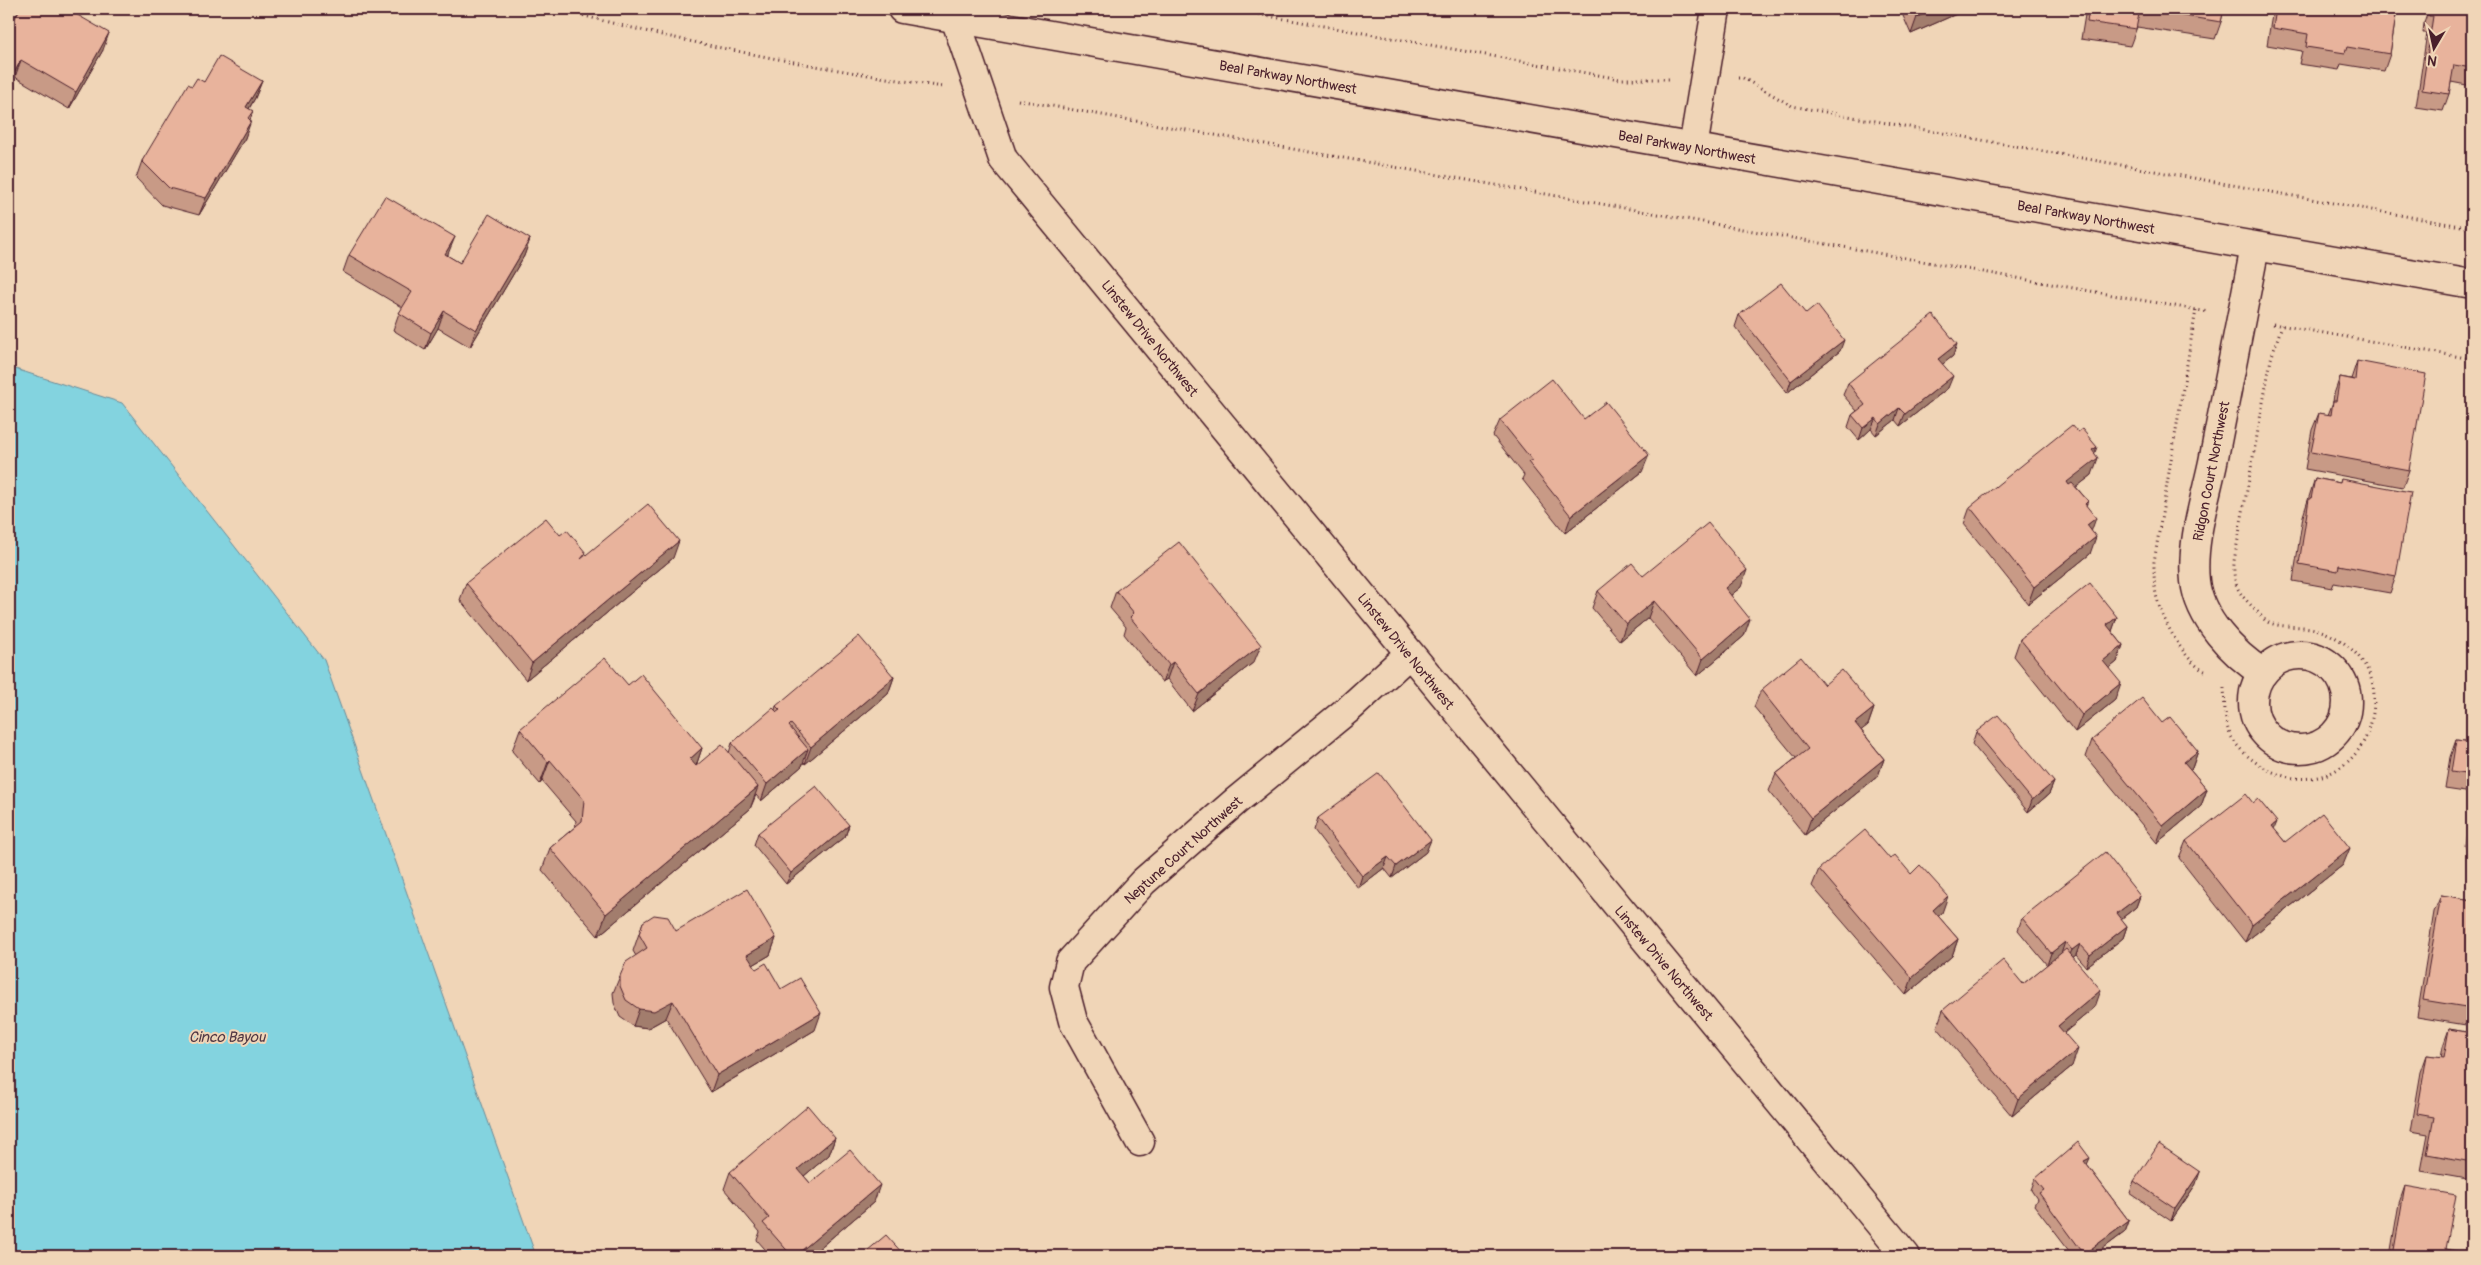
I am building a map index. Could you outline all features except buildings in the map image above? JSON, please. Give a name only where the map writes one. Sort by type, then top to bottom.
[{"type":"street","name":"Beal Parkway Northwest","points":[[902,9],[2472,284]]},
{"type":"street","points":[[1693,148],[1716,9]]},
{"type":"street","name":"Linstew Drive Northwest","points":[[955,18],[1003,159],[1906,1256]]},
{"type":"street","name":"Ridgon Court Northwest","points":[[2256,247],[2198,533],[2195,582],[2200,601],[2219,632],[2238,653],[2263,673]]},
{"type":"street","name":"Neptune Court Northwest","points":[[1140,1142],[1073,1021],[1064,987],[1070,962],[1143,882],[1236,801],[1351,707],[1409,654]]},
{"type":"path","points":[[559,9],[608,22],[856,73],[980,93],[2472,359]]},
{"type":"path","points":[[1229,9],[1620,79],[1743,78],[1792,106],[2472,228]]},
{"type":"path","points":[[2196,310],[2154,562],[2154,584],[2160,609],[2183,651],[2201,670],[2208,672]]},
{"type":"path","points":[[2224,686],[2228,729],[2243,753],[2277,775],[2302,780],[2323,776],[2345,765],[2363,745],[2371,726],[2374,692],[2368,672],[2360,656],[2347,646],[2315,629],[2268,622],[2241,596],[2234,580],[2234,562],[2271,358],[2278,343],[2282,326]]},
{"type":"water","name":"Cinco Bayou","points":[[9,367],[122,403],[324,660],[536,1256],[9,1256]]}]
